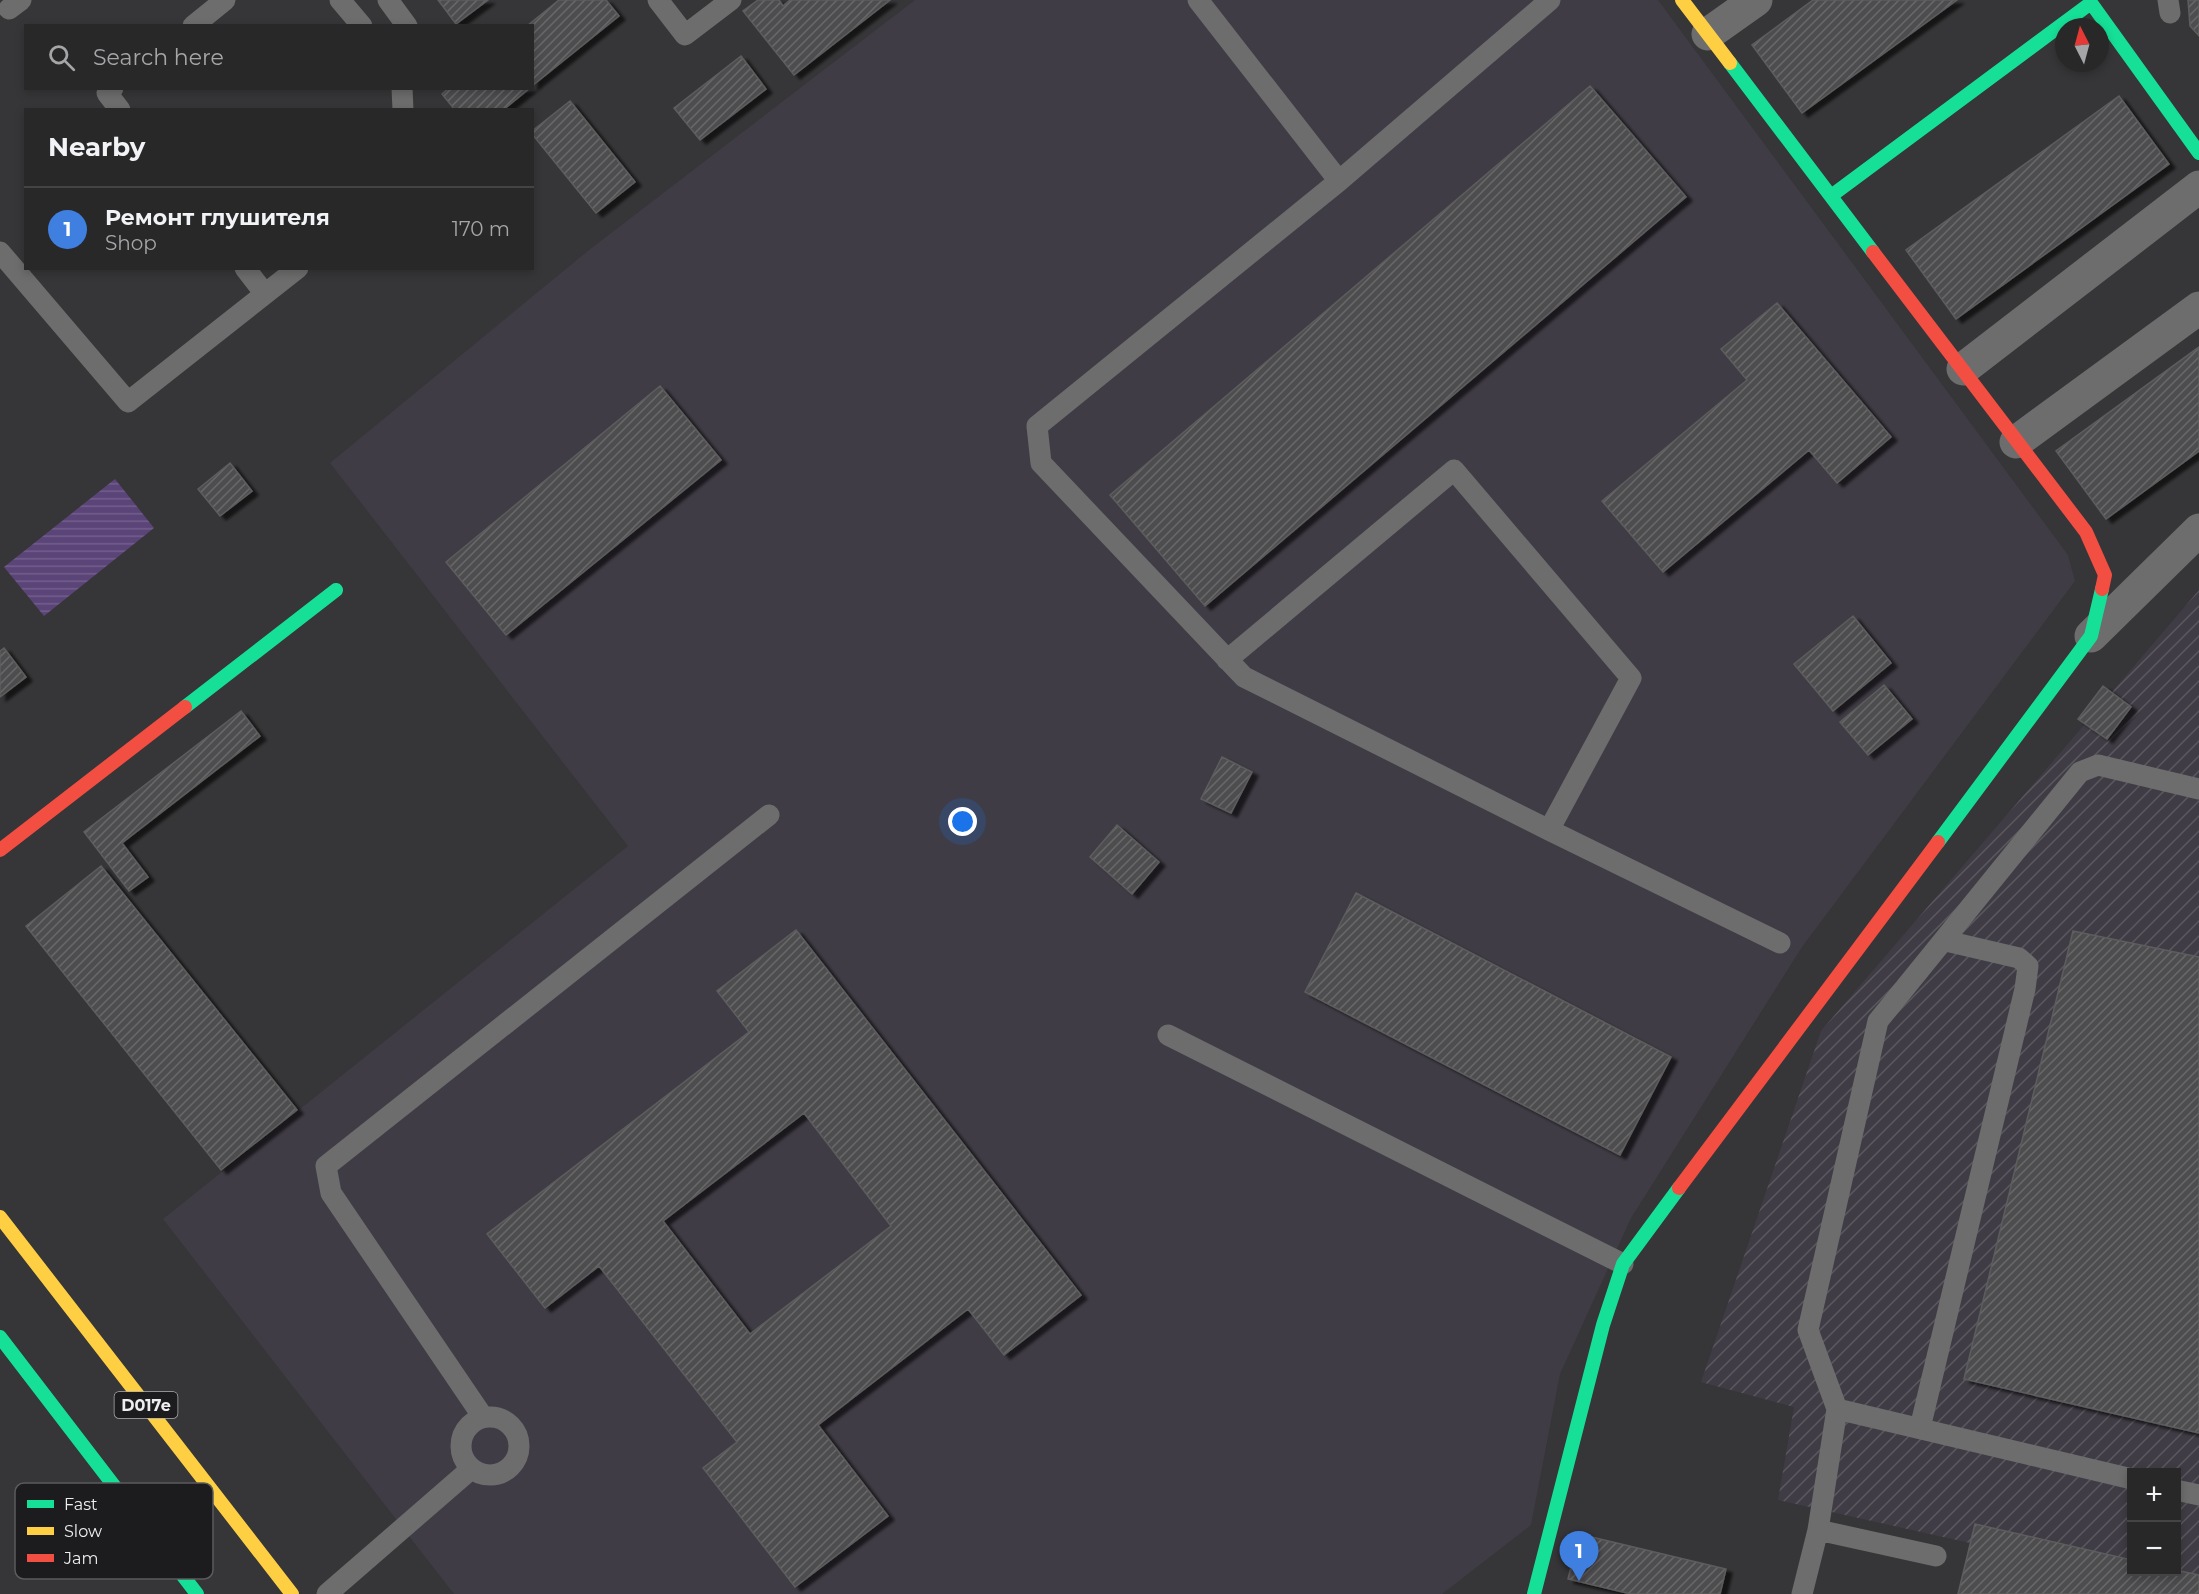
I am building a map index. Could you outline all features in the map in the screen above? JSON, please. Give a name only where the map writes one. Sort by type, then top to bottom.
[{"type":"street","points":[[1682,0],[2086,532],[2105,575],[2091,636]]},
{"type":"street","points":[[1708,34],[1756,0]]},
{"type":"street","points":[[1831,196],[2090,1],[2199,153]]},
{"type":"street","points":[[1963,369],[2199,187]]},
{"type":"street","points":[[2016,442],[2199,308]]},
{"type":"street","points":[[1534,1594],[1603,1325],[1623,1264],[2091,636],[2199,530]]},
{"type":"street","points":[[0,850],[336,590]]},
{"type":"street","name":"D017e","points":[[0,1217],[206,1483]]},
{"type":"street","points":[[0,1337],[112,1483]]},
{"type":"street","name":"D017e","points":[[213,1492],[292,1594]]},
{"type":"street","points":[[186,1579],[197,1594]]},
{"type":"lane","points":[[195,24],[225,0]]},
{"type":"lane","points":[[340,0],[360,24]]},
{"type":"lane","points":[[388,0],[406,24]]},
{"type":"lane","points":[[658,0],[685,35],[731,0]]},
{"type":"lane","points":[[1198,0],[1339,181]]},
{"type":"lane","points":[[1550,0],[1339,181],[1037,426],[1041,464],[1244,677],[1780,943]]},
{"type":"lane","points":[[111,90],[107,93],[118,108]]},
{"type":"lane","points":[[403,90],[403,108]]},
{"type":"lane","points":[[0,252],[128,402],[295,270]]},
{"type":"lane","points":[[246,270],[265,294]]},
{"type":"lane","points":[[1227,660],[1454,470],[1631,678],[1549,830]]},
{"type":"lane","points":[[1802,1594],[1818,1530],[1837,1409],[1808,1330],[1878,1021],[1946,941],[2080,772],[2087,767],[2098,765],[2199,789]]},
{"type":"lane","points":[[483,1417],[332,1192],[326,1166],[769,815]]},
{"type":"lane","points":[[1920,1428],[2028,966],[2019,958],[1946,941]]},
{"type":"lane","points":[[1168,1035],[1623,1264]]},
{"type":"lane","points":[[1837,1409],[2127,1478]]},
{"type":"lane","points":[[483,1417],[502,1419],[510,1424],[519,1441],[516,1461],[500,1474],[490,1476],[471,1469],[464,1461],[460,1443],[468,1426],[483,1417]]},
{"type":"lane","points":[[327,1594],[471,1469]]},
{"type":"lane","points":[[2181,1491],[2199,1496]]},
{"type":"lane","points":[[1818,1530],[1936,1556]]},
{"type":"shaded area","points":[[915,0],[1658,0],[2068,555],[2075,581],[1802,947],[1631,1218],[1560,1374],[1531,1525],[1442,1594],[454,1594],[163,1219],[628,846],[330,463],[589,250]]},
{"type":"shaded area","points":[[115,479],[154,528],[44,616],[4,567]]},
{"type":"shaded area","points":[[2199,590],[2199,1594],[1958,1594],[1970,1543],[1778,1500],[1794,1407],[1701,1382],[1821,1031],[2085,724],[2078,719],[2103,686],[2112,692]]},
{"type":"building","points":[[438,0],[488,0],[456,24]]},
{"type":"building","points":[[559,0],[606,0],[619,16],[534,84],[534,24],[529,24]]},
{"type":"building","points":[[758,0],[779,0],[783,6],[790,0],[890,0],[794,75],[743,11]]},
{"type":"building","points":[[1813,0],[1957,0],[1802,113],[1752,45]]},
{"type":"building","points":[[2188,0],[2199,0],[2199,36],[2190,26]]},
{"type":"building","points":[[741,56],[766,89],[700,140],[674,108]]},
{"type":"building","points":[[1590,86],[1686,197],[1205,606],[1110,495]]},
{"type":"building","points":[[447,90],[528,90],[505,108],[453,108],[442,94]]},
{"type":"building","points":[[2119,96],[2169,164],[1956,319],[1906,250]]},
{"type":"building","points":[[570,101],[635,182],[596,213],[534,136],[534,129]]},
{"type":"building","points":[[1777,303],[1891,437],[1837,483],[1809,450],[1663,572],[1602,501],[1747,380],[1721,349]]},
{"type":"building","points":[[2199,347],[2199,451],[2106,519],[2056,451]]},
{"type":"building","points":[[660,386],[721,460],[506,635],[446,562]]},
{"type":"building","points":[[230,463],[252,491],[220,516],[198,489]]},
{"type":"building","points":[[1853,616],[1891,663],[1833,711],[1794,664]]},
{"type":"building","points":[[4,648],[26,677],[0,697],[0,651]]},
{"type":"building","points":[[1884,685],[1912,719],[1868,755],[1840,722]]},
{"type":"building","points":[[2103,686],[2131,707],[2107,739],[2078,719]]},
{"type":"building","points":[[241,711],[260,736],[122,843],[148,877],[129,891],[84,832]]},
{"type":"building","points":[[1222,757],[1252,772],[1231,813],[1201,799]]},
{"type":"building","points":[[1117,825],[1159,862],[1132,894],[1090,857]]},
{"type":"building","points":[[101,866],[297,1110],[221,1170],[26,926]]},
{"type":"building","points":[[1356,893],[1671,1057],[1620,1155],[1305,992]]},
{"type":"building","points":[[796,930],[1081,1295],[1004,1355],[968,1309],[818,1425],[888,1516],[795,1587],[703,1468],[737,1442],[599,1266],[545,1308],[487,1234],[749,1032],[717,991]],"holes":[[[804,1113],[891,1226],[750,1334],[663,1221]]]},
{"type":"building","points":[[2073,931],[2199,957],[2199,1433],[1964,1379]]},
{"type":"building","points":[[1975,1524],[2127,1559],[2127,1576],[2181,1576],[2181,1571],[2199,1575],[2199,1594],[1958,1594]]},
{"type":"building","points":[[1579,1534],[1726,1569],[1720,1594],[1631,1594],[1568,1579]]},
{"type":"traffic: fast","points":[[1831,196],[2091,3],[2199,153]]},
{"type":"traffic: fast","points":[[1730,63],[1873,252]]},
{"type":"traffic: fast","points":[[1938,842],[2091,636],[2102,589]]},
{"type":"traffic: fast","points":[[185,707],[336,590]]},
{"type":"traffic: fast","points":[[1534,1594],[1603,1325],[1623,1264],[1679,1188]]},
{"type":"traffic: fast","points":[[0,1337],[112,1483]]},
{"type":"traffic: fast","points":[[186,1579],[197,1594]]},
{"type":"traffic: slow","points":[[1682,0],[1730,63]]},
{"type":"traffic: slow","points":[[0,1217],[206,1483]]},
{"type":"traffic: slow","points":[[213,1492],[292,1594]]},
{"type":"traffic: jam","points":[[1873,252],[2086,532],[2105,575],[2102,589]]},
{"type":"traffic: jam","points":[[0,850],[185,707]]},
{"type":"traffic: jam","points":[[1679,1188],[1938,842]]},
{"type":"place","name":"Ремонт глушителя","points":[[1579,1581]]}]
